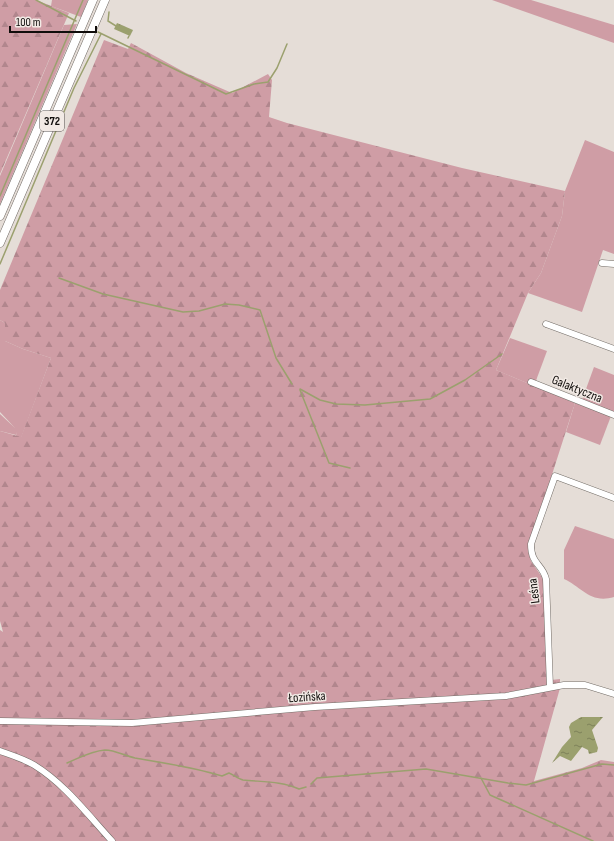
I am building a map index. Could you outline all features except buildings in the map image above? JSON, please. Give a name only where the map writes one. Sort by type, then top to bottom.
[{"type":"main road","name":"372","points":[[0,216],[93,0]]},
{"type":"main road","name":"372","points":[[0,243],[104,0]]},
{"type":"street","points":[[602,263],[614,264]]},
{"type":"street","points":[[546,324],[614,349]]},
{"type":"street","name":"Galaktyczna","points":[[531,382],[614,415]]},
{"type":"street","name":"Leśna","points":[[550,687],[546,579],[544,573],[534,562],[531,554],[531,544],[555,476],[614,498]]},
{"type":"street","name":"Łozińska","points":[[0,721],[132,723],[315,708],[506,696],[550,687],[585,685],[614,694]]},
{"type":"street","points":[[0,751],[33,765],[48,775],[66,790],[112,841]]},
{"type":"green space","points":[[0,0],[36,0],[69,13],[0,174]]},
{"type":"green space","points":[[52,0],[88,0],[81,17],[51,6]]},
{"type":"green space","points":[[492,0],[531,0],[614,25],[614,43]]},
{"type":"green space","points":[[77,24],[0,204],[0,176],[64,25]]},
{"type":"green space","points":[[104,40],[128,49],[131,43],[186,73],[232,93],[268,74],[272,80],[269,117],[287,123],[462,168],[565,191],[562,216],[541,273],[528,293],[496,370],[575,403],[539,515],[529,552],[531,561],[544,580],[551,680],[560,679],[560,688],[534,781],[582,768],[601,760],[614,762],[614,841],[0,841],[0,630],[3,632],[0,621],[0,431],[21,437],[51,358],[23,349],[5,341],[5,323],[0,320],[0,290]]},
{"type":"green space","points":[[585,140],[614,152],[614,254],[603,250],[582,312],[528,293],[541,273],[562,216],[565,191]]},
{"type":"green space","points":[[0,320],[5,323],[5,341],[23,349],[51,358],[21,438],[16,436],[17,432],[16,435],[0,431],[0,414],[15,428],[0,412]]},
{"type":"green space","points":[[510,338],[547,351],[534,386],[496,370]]},
{"type":"green space","points":[[594,367],[614,375],[614,412],[582,400]]},
{"type":"green space","points":[[575,403],[611,416],[600,445],[566,432]]},
{"type":"green space","points":[[575,526],[614,539],[614,597],[606,599],[592,596],[564,579],[564,550]]},
{"type":"water","points":[[117,23],[133,30],[130,36],[114,29]]},
{"type":"water","points":[[581,717],[603,717],[592,730],[598,748],[597,752],[589,754],[588,750],[582,747],[571,761],[560,756],[552,763],[562,747],[571,737],[569,727],[571,723]]},
{"type":"waterway","points":[[36,0],[76,21]]},
{"type":"waterway","points":[[0,196],[83,0]]},
{"type":"waterway","points":[[109,12],[108,21],[116,26]]},
{"type":"waterway","points":[[98,32],[226,94],[254,84],[268,82],[277,68],[287,44]]},
{"type":"waterway","points":[[0,264],[74,88],[101,34]]},
{"type":"waterway","points":[[59,278],[103,294],[183,312],[199,311],[225,304],[239,305],[260,310],[276,358],[292,384]]},
{"type":"waterway","points":[[300,389],[320,400],[336,404],[365,405],[430,399],[465,380],[502,354]]},
{"type":"waterway","points":[[300,390],[329,463],[350,468]]},
{"type":"waterway","points":[[67,763],[85,755],[109,750],[135,758],[222,776],[229,773],[243,780],[279,783],[299,789],[306,787]]},
{"type":"waterway","points":[[311,784],[317,778],[426,769],[526,785],[602,764],[614,765]]},
{"type":"waterway","points":[[481,778],[490,795],[593,841]]}]
